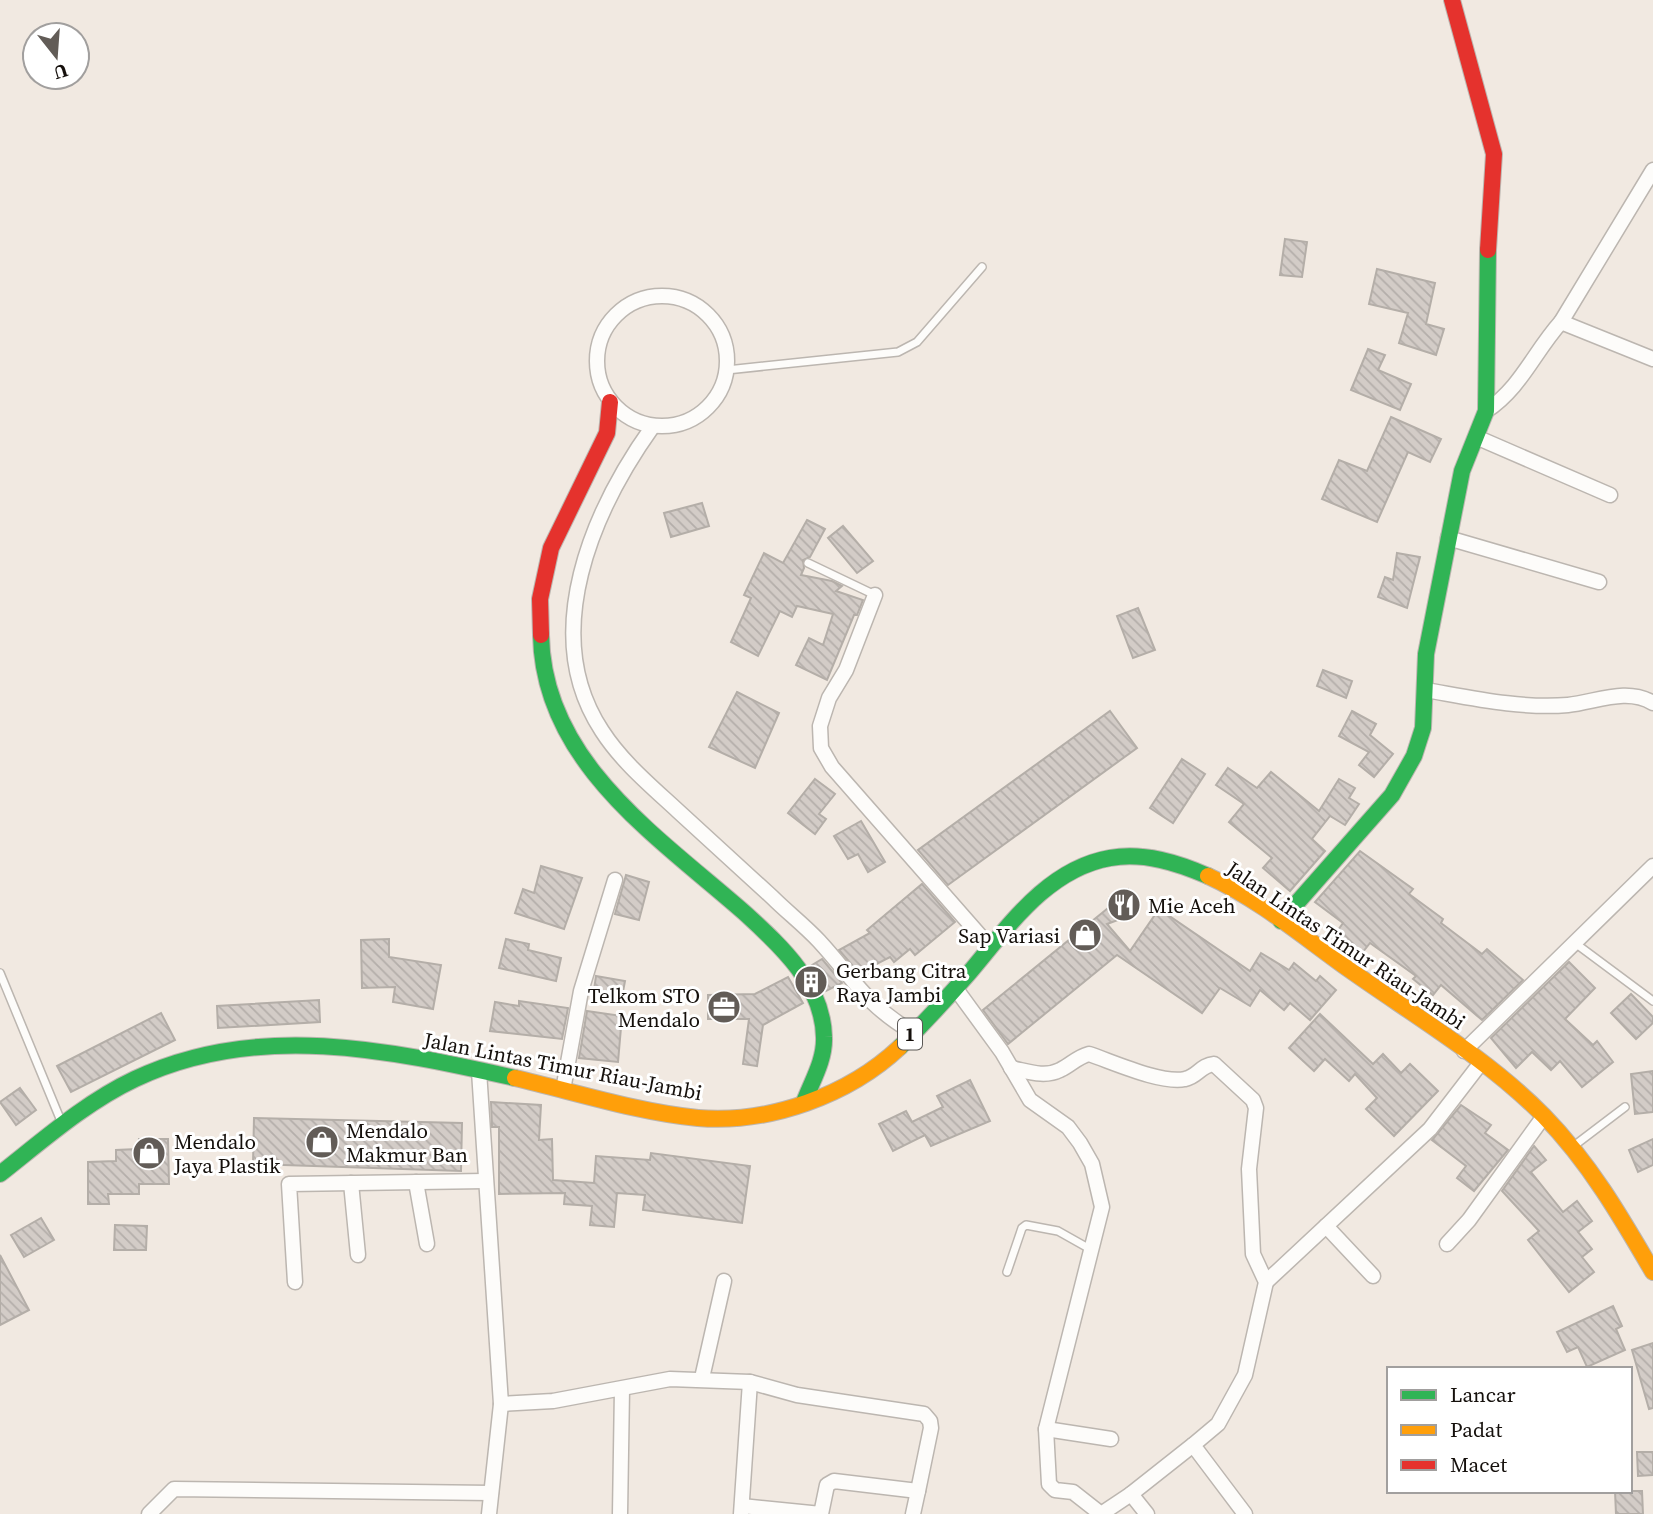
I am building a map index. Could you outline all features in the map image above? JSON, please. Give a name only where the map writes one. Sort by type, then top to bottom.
[{"type":"main road","points":[[1280,921],[1392,795],[1414,756],[1423,728],[1426,654],[1448,538],[1462,471],[1486,411],[1487,269],[1494,154],[1452,0]]},
{"type":"main road","points":[[610,402],[607,433],[551,548],[540,599],[541,653],[552,705],[574,749],[612,795],[786,950],[808,982],[822,1027],[823,1050],[804,1102]]},
{"type":"main road","name":"Jalan Lintas Timur Riau-Jambi","points":[[0,1174],[63,1125],[136,1079],[202,1054],[276,1042],[366,1049],[676,1114],[735,1118],[804,1102],[846,1087],[877,1068],[956,989],[990,947],[1053,883],[1096,861],[1144,857],[1183,864],[1222,882],[1464,1051],[1544,1116],[1571,1148],[1619,1215],[1653,1272]]},
{"type":"street","points":[[1486,411],[1501,401],[1522,379],[1561,322],[1653,170]]},
{"type":"street","points":[[670,296],[695,304],[714,321],[725,344],[727,370],[719,394],[702,413],[679,425],[653,426],[629,418],[610,402],[598,379],[596,353],[604,329],[622,310],[645,298],[670,296]]},
{"type":"street","points":[[1561,322],[1653,359]]},
{"type":"street","points":[[653,426],[636,451],[584,560],[574,602],[574,649],[584,694],[602,730],[636,772],[818,940],[859,992],[886,1017],[912,1032]]},
{"type":"street","points":[[1476,437],[1609,495]]},
{"type":"street","points":[[1448,538],[1599,582]]},
{"type":"street","points":[[875,595],[846,670],[828,698],[820,726],[821,748],[832,767],[990,947]]},
{"type":"street","points":[[1426,690],[1525,705],[1567,705],[1629,695],[1653,703]]},
{"type":"street","points":[[1464,1051],[1653,866]]},
{"type":"street","points":[[564,1090],[581,990],[615,880]]},
{"type":"street","points":[[956,989],[1030,1100],[1068,1127],[1092,1164],[1102,1207],[1046,1429],[1046,1465],[1051,1488],[1073,1492],[1101,1514],[1131,1494],[1218,1424],[1245,1375],[1266,1282],[1430,1129],[1480,1064]]},
{"type":"street","points":[[1011,1068],[1046,1075],[1061,1070],[1079,1056],[1089,1054],[1160,1077],[1183,1080],[1206,1064],[1213,1064],[1235,1081],[1256,1108],[1249,1169],[1253,1254],[1266,1282]]},
{"type":"street","points":[[479,1071],[501,1404],[489,1514]]},
{"type":"street","points":[[1447,1244],[1469,1220],[1544,1116]]},
{"type":"street","points":[[295,1282],[287,1186],[295,1182],[485,1181]]},
{"type":"street","points":[[416,1182],[427,1244]]},
{"type":"street","points":[[351,1183],[358,1255]]},
{"type":"street","points":[[1326,1226],[1373,1276]]},
{"type":"street","points":[[702,1378],[724,1281]]},
{"type":"street","points":[[501,1404],[553,1401],[670,1379],[702,1378],[750,1382],[797,1395],[924,1414],[931,1427],[913,1514]]},
{"type":"street","points":[[750,1382],[742,1510],[821,1514],[827,1485],[834,1481],[918,1491]]},
{"type":"street","points":[[620,1514],[622,1389]]},
{"type":"street","points":[[1046,1429],[1111,1439]]},
{"type":"street","points":[[1193,1445],[1245,1514]]},
{"type":"street","points":[[149,1514],[174,1489],[491,1493]]},
{"type":"street","points":[[1131,1494],[1147,1514]]},
{"type":"lane","points":[[727,370],[898,352],[917,342],[982,267]]},
{"type":"lane","points":[[808,563],[875,595]]},
{"type":"lane","points":[[1575,942],[1653,1001]]},
{"type":"lane","points":[[0,973],[63,1125]]},
{"type":"lane","points":[[1571,1148],[1625,1107]]},
{"type":"lane","points":[[1007,1272],[1022,1228],[1026,1225],[1058,1231],[1090,1249]]},
{"type":"building","points":[[1285,239],[1307,242],[1302,277],[1280,275]]},
{"type":"building","points":[[1377,269],[1435,283],[1426,324],[1444,329],[1436,355],[1399,343],[1408,313],[1369,304]]},
{"type":"building","points":[[1368,349],[1385,355],[1378,370],[1411,384],[1400,410],[1351,390]]},
{"type":"building","points":[[1391,417],[1441,439],[1430,462],[1408,452],[1377,522],[1322,499],[1339,460],[1367,471]]},
{"type":"building","points":[[702,503],[709,526],[671,537],[664,513]]},
{"type":"building","points":[[807,520],[825,529],[810,557],[803,560],[801,575],[832,581],[842,586],[836,591],[863,600],[827,680],[796,665],[809,638],[823,645],[833,614],[797,606],[792,617],[780,611],[758,656],[731,642],[751,598],[744,595],[764,553],[783,563]]},
{"type":"building","points":[[843,526],[873,561],[857,573],[828,538]]},
{"type":"building","points":[[1397,553],[1420,557],[1407,608],[1378,597],[1385,577],[1393,580]]},
{"type":"building","points":[[1138,608],[1155,650],[1133,658],[1117,616]]},
{"type":"building","points":[[1323,670],[1352,681],[1346,698],[1317,686]]},
{"type":"building","points":[[737,692],[779,713],[755,768],[709,747]]},
{"type":"building","points":[[1110,711],[1137,748],[948,885],[918,850]]},
{"type":"building","points":[[1352,711],[1376,724],[1370,735],[1393,754],[1374,777],[1359,765],[1369,752],[1339,736]]},
{"type":"building","points":[[1182,759],[1205,774],[1173,823],[1150,808]]},
{"type":"building","points":[[1228,768],[1257,788],[1271,772],[1319,811],[1339,779],[1355,788],[1349,798],[1359,804],[1345,825],[1330,816],[1312,839],[1325,851],[1290,891],[1263,868],[1272,858],[1229,822],[1244,804],[1216,785]]},
{"type":"building","points":[[815,779],[835,794],[819,814],[826,819],[815,834],[788,813]]},
{"type":"building","points":[[861,821],[885,862],[868,872],[858,854],[848,859],[834,836]]},
{"type":"building","points":[[1360,851],[1413,889],[1409,894],[1443,919],[1441,923],[1482,954],[1487,949],[1523,980],[1482,1020],[1441,985],[1433,995],[1413,979],[1416,976],[1370,943],[1362,953],[1336,933],[1343,923],[1315,902]]},
{"type":"building","points":[[541,866],[582,878],[564,929],[515,913],[523,889],[534,893]]},
{"type":"building","points":[[626,875],[649,882],[639,920],[615,914]]},
{"type":"building","points":[[922,884],[955,922],[915,955],[910,949],[894,962],[890,957],[859,973],[839,950],[870,933],[867,930]]},
{"type":"building","points":[[1128,889],[1137,913],[1107,924],[1130,951],[1159,909],[1250,971],[1261,953],[1289,970],[1294,963],[1316,981],[1320,976],[1336,990],[1310,1020],[1290,1003],[1284,1010],[1260,990],[1250,1006],[1220,988],[1202,1013],[1117,955],[1008,1044],[983,1010],[1113,904],[1110,897]]},
{"type":"building","points":[[389,939],[389,957],[441,965],[433,1009],[393,1002],[395,987],[362,988],[361,940]]},
{"type":"building","points":[[506,939],[529,944],[528,950],[561,958],[556,981],[499,968]]},
{"type":"building","points":[[822,959],[842,983],[826,991],[812,965]]},
{"type":"building","points":[[1569,962],[1595,988],[1565,1019],[1593,1045],[1597,1041],[1613,1062],[1582,1087],[1560,1061],[1551,1070],[1532,1052],[1516,1068],[1491,1038]]},
{"type":"building","points":[[596,976],[625,981],[622,997],[594,990]]},
{"type":"building","points":[[788,977],[803,1003],[763,1025],[757,1066],[743,1064],[749,1019],[708,1019],[708,995],[755,994]]},
{"type":"building","points":[[1631,994],[1653,1017],[1653,1023],[1636,1039],[1611,1013]]},
{"type":"building","points":[[319,1000],[320,1022],[218,1028],[217,1006]]},
{"type":"building","points":[[519,1001],[568,1008],[562,1039],[490,1031],[495,1002],[519,1006]]},
{"type":"building","points":[[587,1011],[622,1016],[618,1062],[579,1058]]},
{"type":"building","points":[[161,1013],[175,1040],[71,1092],[57,1066]]},
{"type":"building","points":[[1320,1014],[1373,1064],[1383,1054],[1401,1073],[1410,1064],[1438,1091],[1394,1136],[1366,1109],[1377,1098],[1355,1074],[1349,1081],[1325,1059],[1314,1071],[1289,1048]]},
{"type":"building","points":[[1653,1071],[1653,1112],[1635,1114],[1631,1074]]},
{"type":"building","points":[[970,1080],[990,1121],[931,1146],[925,1135],[893,1151],[879,1124],[906,1111],[912,1122],[943,1107],[937,1096]]},
{"type":"building","points":[[20,1088],[36,1110],[16,1125],[0,1102]]},
{"type":"building","points":[[491,1102],[541,1105],[539,1140],[552,1139],[553,1180],[594,1183],[596,1156],[650,1160],[651,1153],[750,1166],[742,1223],[643,1210],[645,1195],[617,1193],[614,1227],[590,1225],[592,1206],[564,1204],[565,1193],[499,1194],[499,1127],[492,1127]]},
{"type":"building","points":[[1461,1105],[1491,1125],[1485,1133],[1508,1150],[1474,1191],[1457,1178],[1466,1166],[1432,1140]]},
{"type":"building","points":[[254,1118],[462,1123],[461,1171],[253,1164]]},
{"type":"building","points":[[139,1139],[168,1139],[169,1184],[139,1184],[139,1194],[108,1194],[109,1204],[88,1204],[88,1162],[116,1161],[116,1150],[138,1149]]},
{"type":"building","points":[[1653,1139],[1653,1165],[1638,1172],[1629,1150]]},
{"type":"building","points":[[1534,1146],[1546,1160],[1531,1172],[1563,1212],[1577,1201],[1592,1221],[1578,1232],[1592,1249],[1582,1257],[1594,1272],[1569,1292],[1528,1240],[1539,1231],[1502,1191]]},
{"type":"building","points":[[41,1218],[54,1240],[24,1257],[11,1235]]},
{"type":"building","points":[[115,1225],[147,1226],[146,1250],[114,1250]]},
{"type":"building","points":[[0,1255],[29,1310],[0,1325]]},
{"type":"building","points":[[1613,1306],[1622,1326],[1616,1329],[1625,1350],[1587,1367],[1578,1347],[1567,1352],[1557,1332]]},
{"type":"building","points":[[1653,1343],[1653,1408],[1649,1409],[1632,1350]]},
{"type":"building","points":[[1637,1452],[1653,1452],[1653,1475],[1638,1476]]},
{"type":"building","points":[[1642,1491],[1643,1514],[1616,1514],[1615,1493]]},
{"type":"traffic: fast","points":[[1281,921],[1392,795],[1414,756],[1423,728],[1426,654],[1462,471],[1486,411],[1488,250]]},
{"type":"traffic: fast","points":[[541,635],[547,681],[562,722],[584,760],[612,794],[644,826],[774,940],[808,984],[822,1018],[824,1046],[804,1102]]},
{"type":"traffic: fast","points":[[900,1047],[1030,902],[1067,874],[1087,864],[1110,858],[1135,856],[1173,863],[1208,876]]},
{"type":"traffic: fast","points":[[0,1174],[65,1123],[117,1088],[181,1061],[228,1050],[323,1046],[420,1058],[515,1078]]},
{"type":"traffic: slow","points":[[1208,876],[1227,885],[1281,920],[1475,1057],[1522,1095],[1576,1152],[1653,1272]]},
{"type":"traffic: slow","points":[[515,1078],[652,1111],[725,1119],[780,1111],[807,1103],[857,1079],[900,1047]]},
{"type":"traffic: jam","points":[[1452,0],[1494,154],[1488,250]]},
{"type":"traffic: jam","points":[[541,635],[540,599],[551,548],[607,433],[610,402]]},
{"type":"place","name":"Mie Aceh","points":[[1124,905]]},
{"type":"place","name":"Sap Variasi","points":[[1085,935]]},
{"type":"place","name":"Gerbang Citra Raya Jambi","points":[[811,982]]},
{"type":"place","name":"Telkom STO Mendalo","points":[[724,1007]]},
{"type":"place","name":"Mendalo Makmur Ban","points":[[322,1142]]},
{"type":"place","name":"Mendalo Jaya Plastik","points":[[149,1153]]}]
